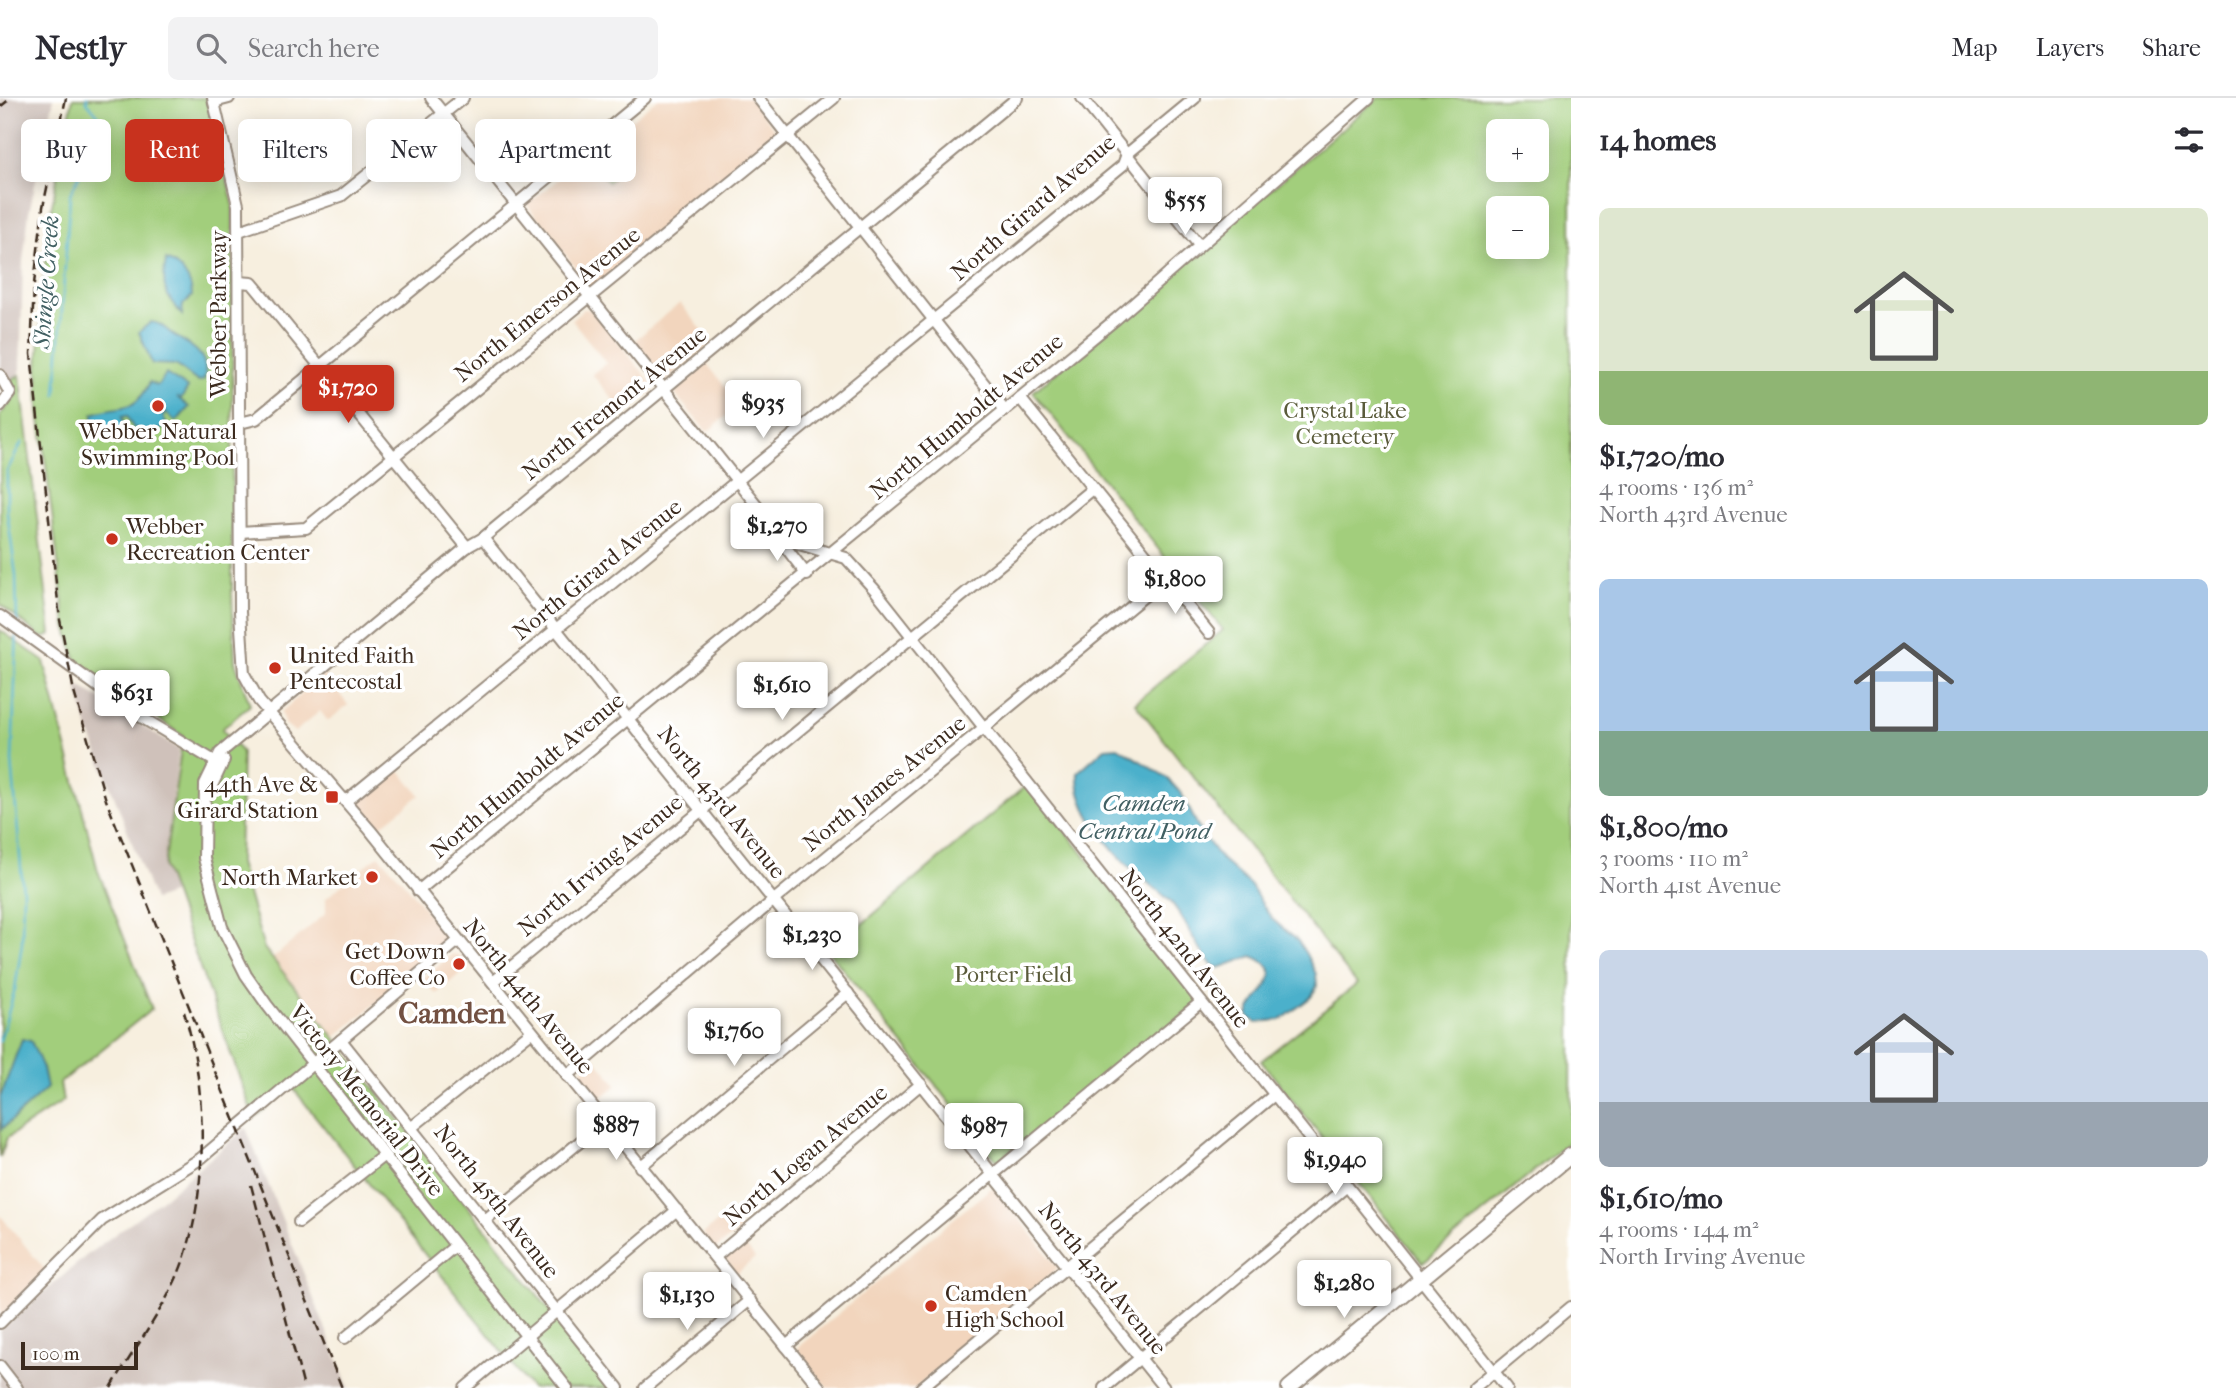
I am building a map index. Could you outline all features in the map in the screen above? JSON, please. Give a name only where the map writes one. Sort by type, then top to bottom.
[{"type":"main road","points":[[1289,1388],[1571,1155]]},
{"type":"street","points":[[213,100],[229,98]]},
{"type":"street","name":"North 42nd Avenue","points":[[431,98],[779,533],[784,545],[807,575]]},
{"type":"street","points":[[239,231],[341,196],[463,98]]},
{"type":"street","points":[[240,423],[256,419],[645,98]]},
{"type":"street","points":[[758,98],[1005,410]]},
{"type":"street","name":"North Emerson Avenue","points":[[240,532],[306,528],[834,98]]},
{"type":"street","name":"North Fremont Avenue","points":[[236,737],[467,547],[483,538],[1017,98]]},
{"type":"street","points":[[1082,98],[1198,244]]},
{"type":"street","name":"North Girard Avenue","points":[[346,801],[1123,164],[1127,154],[1195,98]]},
{"type":"street","name":"North Humboldt Avenue","points":[[418,891],[807,575],[1197,251],[1198,244],[1369,98]]},
{"type":"street","name":"Webber Parkway","points":[[213,100],[236,189],[239,231],[241,658]]},
{"type":"street","points":[[239,282],[252,283],[467,547]]},
{"type":"street","points":[[0,375],[10,393],[0,406]]},
{"type":"street","points":[[1020,398],[1209,633]]},
{"type":"street","name":"North Irving Avenue","points":[[492,982],[1092,489]]},
{"type":"street","name":"North 42nd Avenue","points":[[779,533],[796,542],[834,552],[853,565],[1507,1388]]},
{"type":"street","name":"North 43rd Avenue","points":[[483,538],[1164,1388]]},
{"type":"street","name":"North James Avenue","points":[[567,1076],[774,900],[1166,579]]},
{"type":"street","points":[[3,618],[135,713],[218,763]]},
{"type":"street","name":"North 44th Avenue","points":[[241,658],[250,688],[267,711],[346,801],[820,1388]]},
{"type":"street","name":"Victory Memorial Drive","points":[[236,737],[205,784],[204,858],[222,927],[246,975],[312,1065],[568,1388]]},
{"type":"street","points":[[0,1323],[101,1221],[200,1159],[458,941]]},
{"type":"street","points":[[640,1167],[848,993]]},
{"type":"street","points":[[786,1346],[1201,1002]]},
{"type":"street","points":[[412,1127],[531,1032]]},
{"type":"street","name":"North 45th Avenue","points":[[341,1040],[618,1388]]},
{"type":"street","name":"North Logan Avenue","points":[[715,1257],[921,1084]]},
{"type":"street","points":[[921,1388],[1274,1095]]},
{"type":"street","points":[[485,1220],[604,1122]]},
{"type":"street","points":[[299,1222],[383,1156]]},
{"type":"street","points":[[1104,1388],[1347,1186]]},
{"type":"street","points":[[467,1386],[677,1210]]},
{"type":"street","points":[[345,1338],[455,1246]]},
{"type":"street","points":[[645,1388],[750,1300]]},
{"type":"street","points":[[1474,1388],[1571,1307]]},
{"type":"street","points":[[0,1367],[17,1388]]},
{"type":"shaded area","points":[[0,98],[54,98],[49,119],[21,119],[21,182],[36,182],[23,261],[20,375],[11,380],[0,366]]},
{"type":"shaded area","points":[[658,98],[749,98],[780,136],[593,290],[527,205],[555,182],[636,182],[636,119],[632,119]]},
{"type":"shaded area","points":[[680,303],[712,342],[666,381],[657,374],[634,341]]},
{"type":"shaded area","points":[[584,309],[592,310],[652,384],[652,392],[625,414],[592,374],[606,363],[572,320]]},
{"type":"shaded area","points":[[707,364],[740,405],[707,432],[674,393]]},
{"type":"shaded area","points":[[324,674],[348,705],[328,721],[320,711],[295,732],[284,723],[281,712]]},
{"type":"shaded area","points":[[76,684],[179,749],[164,867],[174,893],[154,900],[87,725]]},
{"type":"shaded area","points":[[396,766],[420,795],[376,830],[354,800]]},
{"type":"shaded area","points":[[379,855],[448,939],[445,946],[334,1038],[272,959],[326,913],[326,898]]},
{"type":"shaded area","points":[[452,954],[459,955],[469,966],[436,994],[423,979]]},
{"type":"shaded area","points":[[595,1058],[617,1085],[596,1102],[576,1075]]},
{"type":"shaded area","points":[[246,1128],[349,1388],[0,1388],[0,1331],[87,1255],[165,1197]]},
{"type":"shaded area","name":"Camden High School","points":[[991,1188],[997,1189],[1058,1268],[916,1388],[828,1388],[801,1358],[798,1347]]},
{"type":"shaded area","points":[[727,1214],[740,1230],[714,1250],[703,1234]]},
{"type":"shaded area","points":[[0,1215],[46,1271],[0,1317]]},
{"type":"shaded area","points":[[743,1243],[755,1258],[736,1274],[724,1258]]},
{"type":"green space","points":[[73,98],[206,98],[211,119],[125,119],[125,182],[224,182],[224,168],[233,203],[232,594],[235,662],[250,705],[222,729],[242,752],[239,863],[264,948],[611,1388],[531,1388],[292,1087],[254,1118],[164,867],[183,736],[77,663],[66,626],[39,410],[38,367],[48,225],[56,182],[111,182],[111,119],[69,119]]},
{"type":"green space","name":"Crystal Lake Cemetery","points":[[1378,98],[1571,98],[1571,1140],[1423,1263],[1261,1061],[1357,984],[1135,703],[1223,630],[1033,392]]},
{"type":"green space","points":[[20,375],[51,634],[47,637],[41,637],[0,604],[0,415],[16,396],[11,380]]},
{"type":"green space","points":[[0,630],[44,661],[98,871],[152,1009],[60,1083],[63,1101],[7,1138],[0,1158]]},
{"type":"green space","name":"Porter Field","points":[[1028,784],[1201,1002],[997,1161],[829,952]]},
{"type":"water","points":[[166,260],[181,270],[190,284],[192,296],[183,305],[182,315],[172,302],[164,284]]},
{"type":"water","points":[[151,322],[161,325],[198,353],[205,364],[204,380],[198,382],[176,365],[152,364],[139,332]]},
{"type":"water","name":"Webber Natural Swimming Pool","points":[[166,374],[188,388],[181,399],[177,397],[189,407],[176,422],[166,413],[163,416],[168,427],[153,432],[133,428],[127,416],[122,417],[124,429],[105,436],[103,425],[93,427],[93,414],[132,404],[144,393],[150,382],[157,386]]},
{"type":"water","name":"Camden Central Pond","points":[[1118,747],[1166,777],[1181,793],[1201,832],[1221,859],[1250,885],[1272,919],[1298,941],[1306,954],[1316,974],[1317,986],[1311,997],[1281,1020],[1256,1022],[1248,1016],[1270,977],[1270,970],[1265,963],[1252,956],[1219,968],[1212,965],[1170,901],[1126,864],[1088,814],[1082,800],[1078,772],[1105,748]]},
{"type":"water","points":[[22,1039],[31,1041],[43,1068],[47,1088],[2,1129],[0,1098]]},
{"type":"waterway","name":"Shingle Creek","points":[[56,395],[70,194],[102,131],[98,115],[87,102],[87,98]]},
{"type":"waterway","name":"Shingle Creek","points":[[17,624],[16,575],[7,512],[7,471],[22,442]]},
{"type":"waterway","name":"Shingle Creek","points":[[0,1041],[15,989],[22,943],[23,892],[12,761],[17,631]]},
{"type":"railway","points":[[0,107],[11,98]]},
{"type":"railway","points":[[66,98],[43,207],[34,284],[31,354],[60,620],[74,692],[106,800],[342,1388]]},
{"type":"railway","points":[[111,1388],[172,1287],[189,1243],[196,1211],[202,1143],[201,1108],[198,1074],[184,1012]]},
{"type":"railway","points":[[251,1185],[304,1388]]},
{"type":"place","name":"Webber Natural Swimming Pool","points":[[158,406]]},
{"type":"place","name":"Webber Recreation Center","points":[[112,539]]},
{"type":"place","name":"United Faith Pentecostal","points":[[275,668]]},
{"type":"place","name":"44th Ave & Girard Station","points":[[332,797]]},
{"type":"place","name":"North Market","points":[[372,877]]},
{"type":"place","name":"Get Down Coffee Co","points":[[459,964]]},
{"type":"place","name":"Camden High School","points":[[931,1306]]},
{"type":"district","name":"Camden","points":[[452,1013]]}]
